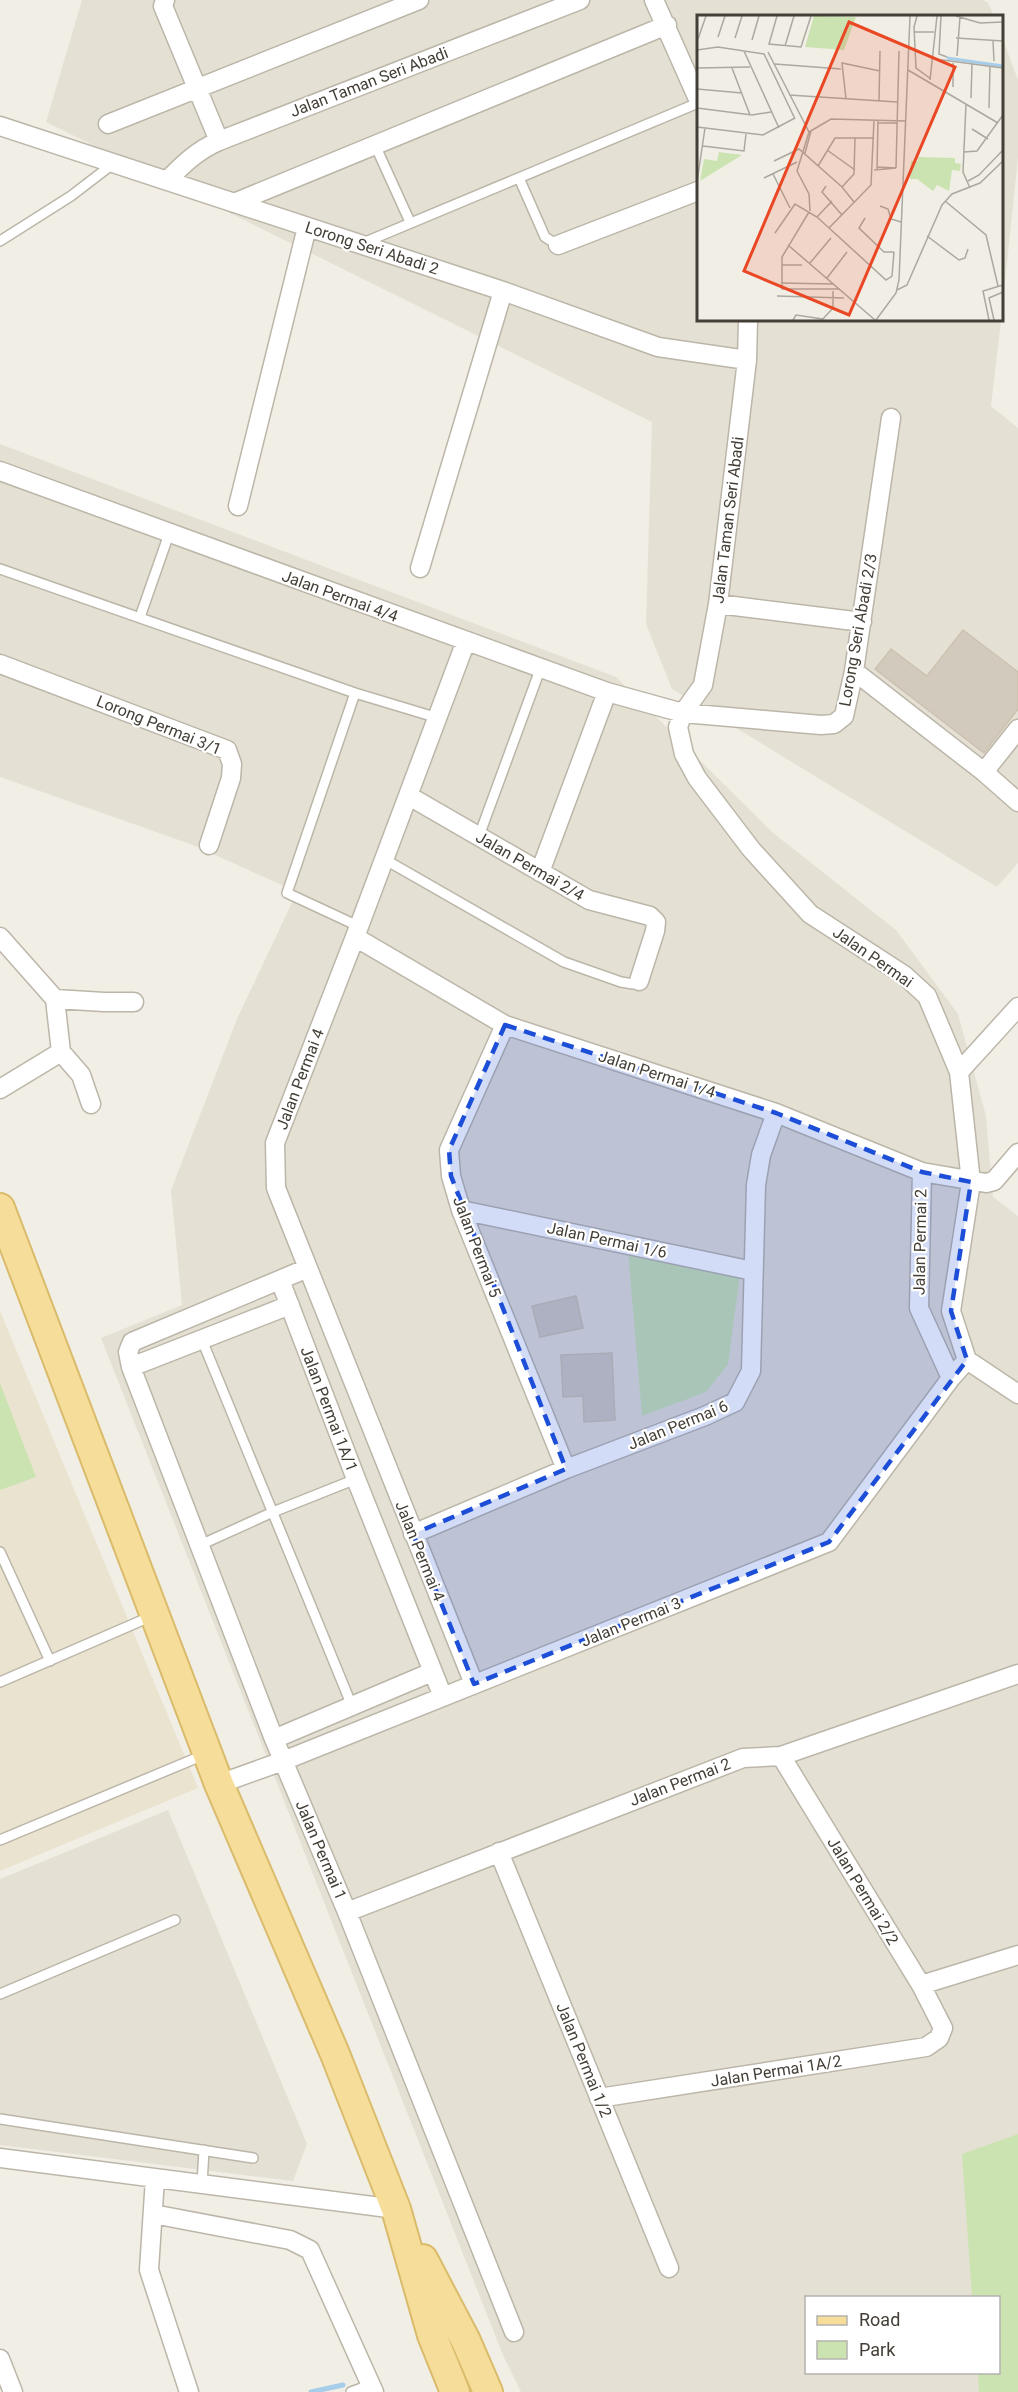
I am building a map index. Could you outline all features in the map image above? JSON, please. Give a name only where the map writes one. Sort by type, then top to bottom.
[{"type":"main road","points":[[0,1208],[219,1784],[335,2054],[396,2209],[432,2335],[455,2392]]},
{"type":"main road","points":[[396,2209],[466,2341],[488,2392]]},
{"type":"street","points":[[165,0],[163,6],[219,141]]},
{"type":"street","points":[[108,124],[419,0]]},
{"type":"street","name":"Jalan Taman Seri Abadi","points":[[167,181],[185,161],[219,141],[580,0]]},
{"type":"street","points":[[654,0],[697,96]]},
{"type":"street","points":[[234,203],[667,25]]},
{"type":"street","name":"Lorong Seri Abadi 2","points":[[0,126],[503,291],[658,347],[747,360]]},
{"type":"street","points":[[558,246],[697,192]]},
{"type":"street","points":[[238,506],[307,227]]},
{"type":"street","points":[[420,568],[503,291]]},
{"type":"street","name":"Jalan Taman Seri Abadi","points":[[684,713],[703,685],[718,604],[747,360],[748,321]]},
{"type":"street","name":"Lorong Seri Abadi 2/3","points":[[684,713],[821,725],[834,724],[844,716],[862,622],[891,418]]},
{"type":"street","name":"Jalan Permai 4/4","points":[[0,471],[607,692],[684,713]]},
{"type":"street","points":[[718,604],[862,622]]},
{"type":"street","name":"Jalan Permai 4","points":[[466,641],[409,796],[275,1143],[276,1188],[474,1684]]},
{"type":"street","name":"Lorong Permai 3/1","points":[[0,663],[227,750],[232,764],[231,778],[209,845]]},
{"type":"street","points":[[854,671],[984,772],[1018,802]]},
{"type":"street","points":[[540,872],[607,692]]},
{"type":"street","name":"Jalan Permai","points":[[684,713],[678,727],[684,754],[697,778],[751,849],[810,914],[904,975],[927,996],[959,1072],[971,1182],[951,1311],[967,1360]]},
{"type":"street","points":[[984,772],[1018,729]]},
{"type":"street","name":"Jalan Permai 2/4","points":[[409,796],[589,900],[650,916],[656,922],[655,932],[639,981]]},
{"type":"street","name":"Jalan Permai 1/4","points":[[357,932],[505,1024],[776,1113],[922,1172],[971,1182]]},
{"type":"street","points":[[0,937],[55,999],[61,1052],[81,1075],[91,1104]]},
{"type":"street","points":[[55,999],[134,1002]]},
{"type":"street","points":[[959,1072],[1018,1007]]},
{"type":"street","name":"Jalan Permai 5","points":[[505,1024],[448,1150],[451,1176],[461,1210],[566,1469]]},
{"type":"street","points":[[0,1089],[61,1052]]},
{"type":"street","name":"Jalan Permai 6","points":[[413,1534],[566,1469],[735,1402],[752,1371],[756,1185],[761,1155],[776,1113]]},
{"type":"street","points":[[971,1182],[994,1181],[1018,1153]]},
{"type":"street","name":"Jalan Permai 2","points":[[922,1172],[919,1308],[951,1378]]},
{"type":"street","name":"Jalan Permai 1/6","points":[[461,1210],[753,1271]]},
{"type":"street","points":[[290,1305],[131,1367],[128,1352],[132,1342],[308,1268]]},
{"type":"street","name":"Jalan Permai 1A/1","points":[[280,1280],[443,1697]]},
{"type":"street","points":[[967,1360],[1018,1394]]},
{"type":"street","name":"Jalan Permai 3","points":[[219,1784],[283,1761],[829,1542],[951,1378],[967,1360]]},
{"type":"street","name":"Jalan Permai 1","points":[[131,1367],[274,1739],[347,1912],[514,2332]]},
{"type":"street","points":[[274,1739],[432,1672]]},
{"type":"street","name":"Jalan Permai 2","points":[[347,1912],[743,1758],[781,1756],[1018,1674]]},
{"type":"street","name":"Jalan Permai 2/2","points":[[781,1756],[921,1985],[944,2028]]},
{"type":"street","name":"Jalan Permai 1/2","points":[[499,1852],[669,2268]]},
{"type":"street","points":[[921,1985],[1018,1955]]},
{"type":"street","name":"Jalan Permai 1A/2","points":[[598,2098],[926,2047],[939,2038],[944,2028]]},
{"type":"street","points":[[0,2158],[396,2209]]},
{"type":"street","points":[[155,2178],[149,2270],[189,2392]]},
{"type":"street","points":[[153,2214],[290,2240],[310,2250],[372,2389]]},
{"type":"street","points":[[0,2359],[13,2392]]},
{"type":"lane","points":[[361,244],[697,102]]},
{"type":"lane","points":[[375,145],[410,222]]},
{"type":"lane","points":[[0,241],[71,195],[114,163]]},
{"type":"lane","points":[[519,178],[545,237],[558,246]]},
{"type":"lane","points":[[140,617],[169,534]]},
{"type":"lane","points":[[0,569],[355,693],[438,718]]},
{"type":"lane","points":[[479,836],[541,667]]},
{"type":"lane","points":[[355,693],[287,892],[357,932]]},
{"type":"lane","points":[[384,859],[564,962],[621,982],[633,984],[639,981]]},
{"type":"lane","points":[[202,1340],[352,1706]]},
{"type":"lane","points":[[198,1546],[273,1512],[356,1479]]},
{"type":"lane","points":[[0,1552],[50,1661]]},
{"type":"lane","points":[[0,1682],[155,1614]]},
{"type":"lane","points":[[0,1840],[208,1754]]},
{"type":"lane","points":[[0,1994],[175,1920]]},
{"type":"lane","points":[[0,2119],[253,2158]]},
{"type":"lane","points":[[202,2184],[204,2150]]},
{"type":"lane","points":[[351,2392],[372,2389]]},
{"type":"highlighted area","points":[[505,1025],[776,1113],[922,1172],[971,1182],[951,1311],[967,1360],[829,1542],[474,1684],[413,1534],[566,1469],[451,1176],[449,1150]]},
{"type":"shaded area","points":[[82,0],[983,0],[988,3],[994,15],[697,15],[697,321],[1001,321],[991,406],[1018,428],[1018,863],[997,887],[672,689],[646,624],[652,422],[46,122]]},
{"type":"shaded area","points":[[1003,40],[1018,80],[1018,158],[1003,300]]},
{"type":"shaded area","points":[[0,444],[616,677],[772,832],[896,930],[958,1014],[986,1116],[993,1197],[1018,1216],[1018,2392],[521,2392],[503,2355],[101,1338],[182,1305],[171,1190],[237,1019],[297,892],[193,845],[0,777]]},
{"type":"shaded area","points":[[0,1311],[198,1788],[0,1871]]},
{"type":"shaded area","points":[[168,1810],[307,2144],[293,2181],[0,2145],[0,1879]]},
{"type":"green space","points":[[628,1251],[740,1275],[728,1364],[706,1392],[642,1416]]},
{"type":"green space","points":[[0,1383],[36,1477],[0,1490]]},
{"type":"green space","points":[[1018,2134],[1018,2392],[979,2392],[978,2374],[1000,2374],[1000,2296],[972,2296],[962,2154]]},
{"type":"building","points":[[963,630],[1018,672],[1018,709],[984,753],[875,669],[891,649],[927,676]]},
{"type":"building","points":[[576,1296],[583,1328],[540,1337],[532,1306]]},
{"type":"building","points":[[612,1353],[615,1420],[584,1422],[583,1396],[563,1397],[561,1355]]},
{"type":"waterway","points":[[311,2392],[343,2385]]}]
